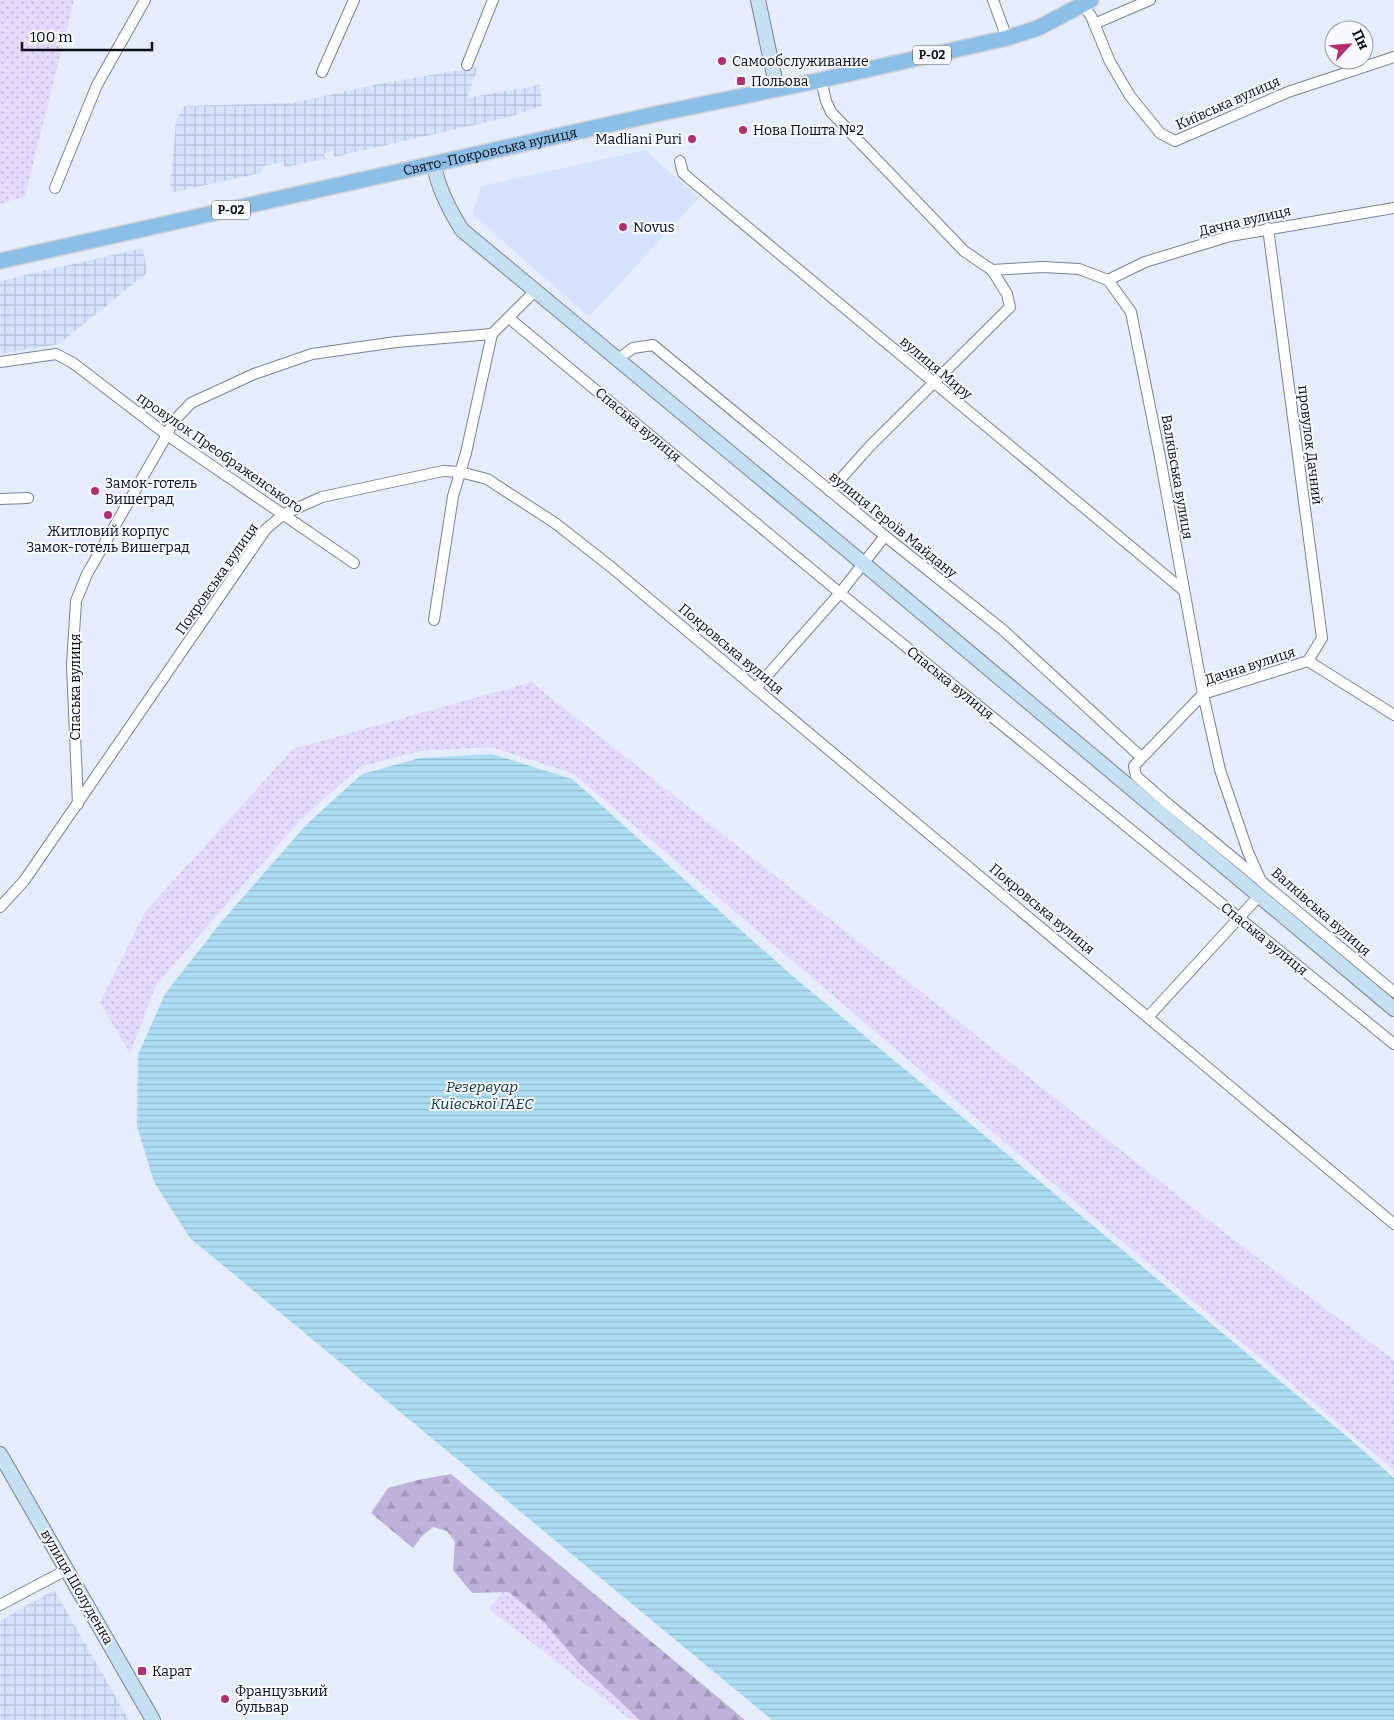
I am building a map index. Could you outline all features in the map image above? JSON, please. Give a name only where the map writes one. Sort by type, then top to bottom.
[{"type":"main road","name":"Свято-Покровська вулиця","points":[[0,261],[656,114],[821,80],[1007,38],[1038,28],[1087,3]]},
{"type":"street","points":[[55,188],[97,84],[145,0]]},
{"type":"street","points":[[322,72],[354,0]]},
{"type":"street","points":[[467,65],[493,0]]},
{"type":"street","points":[[758,0],[777,89]]},
{"type":"street","points":[[993,0],[1007,38]]},
{"type":"street","points":[[1094,24],[1150,0]]},
{"type":"street","name":"Київська вулиця","points":[[1087,3],[1110,62],[1130,96],[1160,133],[1175,141],[1288,92],[1394,57]]},
{"type":"street","points":[[821,80],[831,112],[964,251],[992,270],[1007,294],[1010,307],[870,446],[830,491]]},
{"type":"street","name":"вулиця Миру","points":[[680,161],[684,173],[691,180],[1183,590]]},
{"type":"street","name":"Спаська вулиця","points":[[434,165],[436,176],[454,217],[462,230],[864,564],[1164,809],[1259,896],[1394,1009]]},
{"type":"street","name":"Дачна вулиця","points":[[1108,280],[1126,270],[1165,255],[1230,236],[1394,208]]},
{"type":"street","name":"провулок Дачний","points":[[1268,228],[1322,638],[1308,661]]},
{"type":"street","points":[[992,270],[1043,267],[1079,269],[1108,280]]},
{"type":"street","name":"Валківська вулиця","points":[[1108,280],[1131,312],[1203,694],[1220,770],[1248,852],[1261,881],[1394,992]]},
{"type":"street","points":[[434,620],[454,496],[466,453],[492,334],[536,290]]},
{"type":"street","name":"Спаська вулиця","points":[[509,318],[840,593],[1394,1044]]},
{"type":"street","name":"Спаська вулиця","points":[[78,804],[72,665],[76,601],[87,574],[173,422],[190,403],[254,374],[312,354],[396,342],[492,334]]},
{"type":"street","name":"вулиця Героїв Майдану","points":[[618,359],[633,348],[653,345],[885,536],[1003,630],[1141,757]]},
{"type":"street","name":"провулок Преображенського","points":[[0,362],[56,354],[73,363],[167,435],[354,563]]},
{"type":"street","name":"Покровська вулиця","points":[[0,907],[24,881],[71,815],[266,529],[284,514],[322,497],[443,470],[460,472],[487,479],[556,523],[611,567],[1394,1224]]},
{"type":"street","points":[[0,499],[28,498]]},
{"type":"street","points":[[756,688],[840,593],[885,536]]},
{"type":"street","name":"Дачна вулиця","points":[[1141,757],[1203,694],[1308,661],[1394,715]]},
{"type":"street","points":[[1141,757],[1134,766],[1136,776],[1164,809],[1261,881]]},
{"type":"street","points":[[1148,1016],[1259,896]]},
{"type":"street","name":"вулиця Шолуденка","points":[[0,1454],[68,1569],[153,1720]]},
{"type":"street","points":[[0,1605],[68,1569]]},
{"type":"shaded area","points":[[0,0],[74,0],[25,196],[0,204]]},
{"type":"shaded area","points":[[478,67],[467,98],[540,85],[542,106],[509,117],[334,157],[333,151],[324,153],[325,159],[285,167],[283,162],[264,166],[261,173],[170,193],[176,121],[184,106],[293,103],[379,84]]},
{"type":"shaded area","points":[[645,150],[699,198],[589,317],[472,214],[481,186]]},
{"type":"shaded area","points":[[143,248],[147,273],[59,344],[0,354],[0,281]]},
{"type":"shaded area","points":[[531,682],[1234,1240],[1394,1360],[1394,1470],[1023,1158],[574,774],[491,747],[419,751],[360,767],[302,818],[156,985],[130,1053],[100,1003],[145,912],[293,749]]},
{"type":"shaded area","points":[[510,1583],[675,1720],[631,1720],[489,1609]]},
{"type":"shaded area","points":[[54,1590],[129,1720],[0,1720],[0,1621]]},
{"type":"green space","points":[[451,1474],[745,1720],[640,1720],[579,1663],[543,1621],[509,1592],[472,1593],[453,1570],[455,1542],[447,1531],[433,1527],[422,1536],[413,1548],[371,1513],[388,1488]]},
{"type":"water","name":"Резервуар Київської ГАЕС","points":[[492,754],[572,779],[789,973],[1351,1440],[1394,1478],[1394,1720],[772,1720],[190,1238],[154,1182],[137,1126],[138,1055],[165,994],[222,921],[307,824],[362,774],[420,758]]},
{"type":"place","name":"Самообслуживание","points":[[722,61]]},
{"type":"place","name":"Польова","points":[[741,81]]},
{"type":"place","name":"Нова Пошта №2","points":[[743,130]]},
{"type":"place","name":"Madliani Puri","points":[[692,139]]},
{"type":"place","name":"Novus","points":[[623,227]]},
{"type":"place","name":"Замок-готель Вишеград","points":[[95,491]]},
{"type":"place","name":"Житловий корпус Замок-готель Вишеград","points":[[108,515]]},
{"type":"place","name":"Карат","points":[[142,1671]]},
{"type":"place","name":"Французький бульвар","points":[[225,1699]]}]
